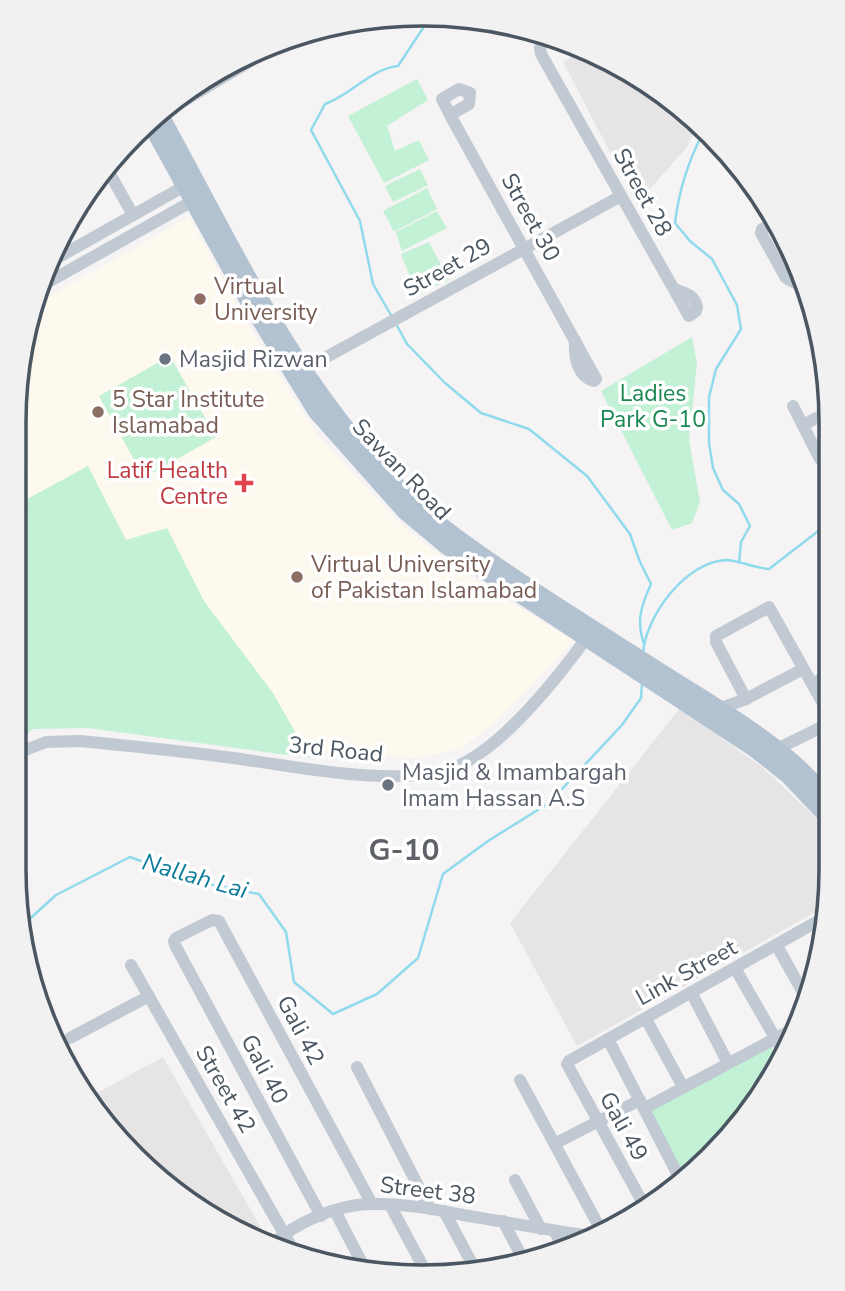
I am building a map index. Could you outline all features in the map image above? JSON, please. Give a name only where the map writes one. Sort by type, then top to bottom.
[{"type":"main road","name":"Sawan Road","points":[[164,122],[198,198],[258,293],[299,372],[413,501],[456,536],[591,632],[683,693],[788,776],[819,809]]},
{"type":"main road","name":"Sawan Road","points":[[154,131],[190,183]]},
{"type":"main road","name":"Sawan Road","points":[[683,693],[721,708],[777,749],[819,786]]},
{"type":"street","name":"Street 28","points":[[541,45],[540,48],[689,316],[694,313],[698,307],[695,299],[686,292],[674,289]]},
{"type":"street","name":"Street 30","points":[[450,115],[575,340]]},
{"type":"street","points":[[110,179],[133,215]]},
{"type":"street","points":[[64,255],[190,183]]},
{"type":"street","name":"Street 29","points":[[299,372],[621,196]]},
{"type":"street","points":[[53,279],[198,198]]},
{"type":"street","points":[[767,226],[761,233],[786,278],[793,282]]},
{"type":"street","points":[[59,265],[65,272]]},
{"type":"street","points":[[793,407],[819,457]]},
{"type":"street","points":[[803,425],[819,417]]},
{"type":"street","points":[[746,699],[716,642],[716,636],[765,607],[771,608],[819,695]]},
{"type":"street","name":"3rd Road","points":[[26,750],[46,742],[80,741],[356,774],[402,777],[433,774],[458,766],[495,741],[542,691],[591,632]]},
{"type":"street","points":[[721,708],[746,699],[803,669]]},
{"type":"street","points":[[813,683],[819,680]]},
{"type":"street","points":[[777,749],[819,728]]},
{"type":"street","name":"Gali 42","points":[[174,941],[212,920],[219,921],[372,1204]]},
{"type":"street","name":"Link Street","points":[[566,1064],[814,924]]},
{"type":"street","name":"Gali 40","points":[[174,941],[321,1216]]},
{"type":"street","points":[[777,946],[800,988]]},
{"type":"street","name":"Street 42","points":[[131,965],[289,1242]]},
{"type":"street","points":[[735,968],[778,1044]]},
{"type":"street","points":[[691,992],[728,1063]]},
{"type":"street","points":[[70,1038],[149,996]]},
{"type":"street","points":[[646,1019],[683,1087]]},
{"type":"street","points":[[556,1143],[597,1122],[683,1087],[782,1036]]},
{"type":"street","points":[[608,1039],[677,1172]]},
{"type":"street","name":"Gali 49","points":[[566,1064],[641,1199]]},
{"type":"street","points":[[357,1067],[430,1209]]},
{"type":"street","points":[[520,1080],[598,1224]]},
{"type":"street","points":[[515,1180],[558,1241]]},
{"type":"street","name":"Street 38","points":[[279,1238],[321,1216],[372,1204],[444,1211],[576,1234]]},
{"type":"street","points":[[390,1205],[422,1265]]},
{"type":"street","points":[[335,1211],[360,1259]]},
{"type":"street","points":[[444,1211],[471,1261]]},
{"type":"street","points":[[503,1221],[519,1252]]},
{"type":"shaded area","points":[[573,56],[621,79],[664,108],[693,133],[687,147],[637,204],[563,62]]},
{"type":"shaded area","points":[[189,217],[252,332],[317,434],[397,521],[453,566],[574,641],[496,722],[460,749],[420,758],[374,756],[87,718],[26,728],[27,397],[34,345],[46,298]]},
{"type":"shaded area","points":[[680,708],[762,767],[819,821],[816,912],[577,1046],[510,923]]},
{"type":"shaded area","points":[[163,1057],[263,1231],[224,1212],[181,1183],[142,1149],[96,1093]]},
{"type":"green space","points":[[417,79],[428,100],[387,126],[395,151],[419,140],[429,160],[384,183],[348,116]]},
{"type":"green space","points":[[420,169],[428,185],[393,202],[385,186]]},
{"type":"green space","points":[[427,188],[437,209],[394,232],[383,211]]},
{"type":"green space","points":[[437,211],[447,228],[402,251],[396,232]]},
{"type":"green space","points":[[429,242],[449,280],[417,295],[401,254]]},
{"type":"green space","name":"Ladies Park G-10","points":[[692,337],[697,363],[689,440],[700,502],[692,523],[672,530],[601,391]]},
{"type":"green space","points":[[170,356],[216,437],[144,478],[99,396]]},
{"type":"green space","points":[[88,466],[126,540],[167,528],[204,601],[273,693],[310,758],[88,728],[33,729],[26,734],[26,500]]},
{"type":"green space","points":[[771,1046],[774,1052],[737,1110],[703,1149],[680,1170],[649,1111]]},
{"type":"waterway","points":[[392,317],[373,284],[360,221],[311,130],[325,104],[378,72],[398,66],[424,26]]},
{"type":"waterway","points":[[700,139],[685,176],[675,223],[690,241],[712,259],[737,305],[741,329],[716,369],[709,397],[709,443],[713,468],[723,490],[739,504],[750,526],[741,542],[739,563]]},
{"type":"waterway","points":[[395,322],[407,344],[445,383],[481,413],[529,429],[587,476],[630,534],[651,584],[641,614],[640,628],[644,644]]},
{"type":"waterway","points":[[643,653],[646,638],[660,607],[683,580],[697,570],[726,560],[769,569],[819,530]]},
{"type":"waterway","name":"Nallah Lai","points":[[30,919],[56,895],[130,857],[199,882],[259,894],[286,932],[294,982],[333,1014],[377,994],[418,958],[443,874],[488,841],[549,803],[622,725],[641,698],[642,684]]},
{"type":"place","name":"Virtual University","points":[[200,299]]},
{"type":"place","name":"Masjid Rizwan","points":[[165,359]]},
{"type":"place","name":"5 Star Institute Islamabad","points":[[98,412]]},
{"type":"place","name":"Latif Health Centre","points":[[244,483]]},
{"type":"place","name":"Virtual University of Pakistan Islamabad","points":[[297,577]]},
{"type":"place","name":"Masjid & Imambargah Imam Hassan A.S","points":[[388,785]]},
{"type":"district","name":"G-10","points":[[404,850]]}]
